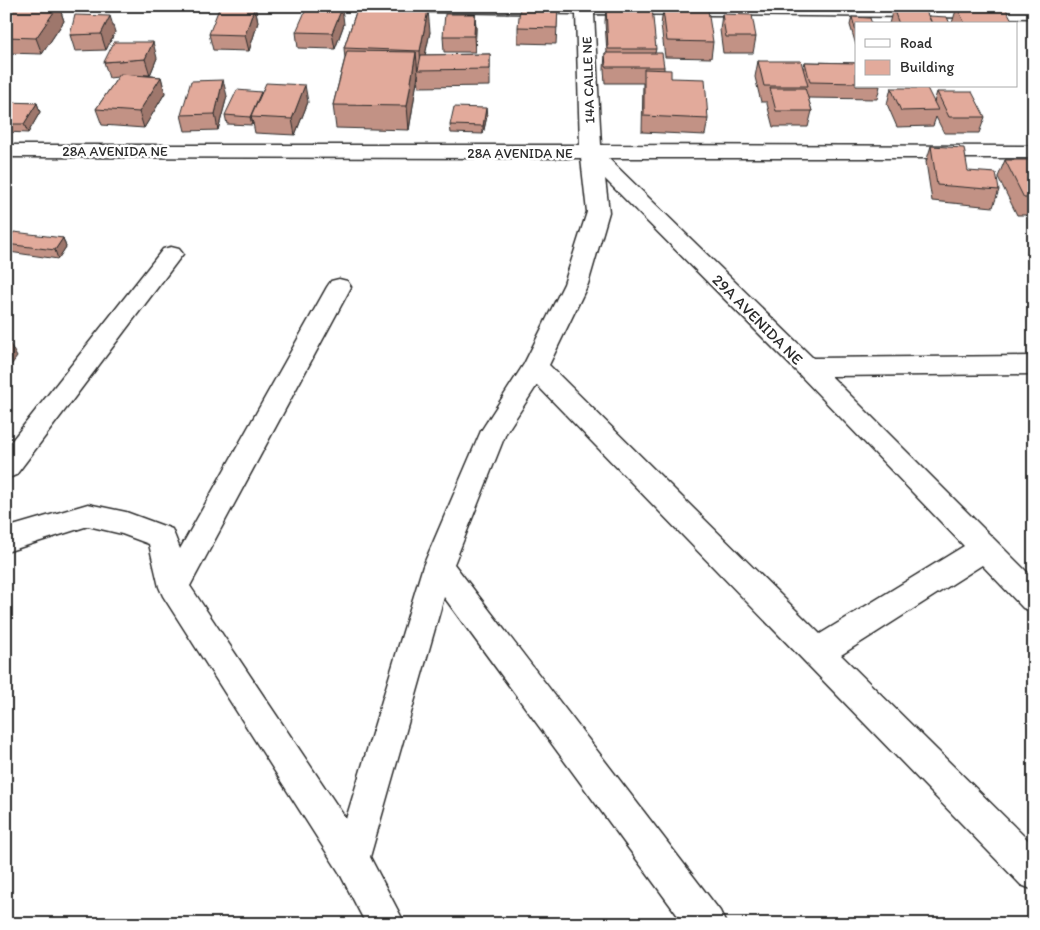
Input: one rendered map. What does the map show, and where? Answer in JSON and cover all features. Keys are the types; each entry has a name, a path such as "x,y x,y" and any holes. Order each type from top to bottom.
{"street":[{"path":"363,6 1034,13"},
{"name":"14A CALLE NE","path":"352,859 438,566 494,431 536,367 576,284 598,212 591,153 585,8"},
{"name":"28A AVENIDA NE","path":"6,151 1034,152"},
{"name":"29A AVENIDA NE","path":"591,153 807,367 1034,365"},
{"path":"6,468 171,254"},
{"path":"174,587 339,287"},
{"path":"536,367 1034,872"},
{"path":"807,367 1034,599"},
{"path":"6,540 88,515 126,522 162,537 174,587 352,859 386,924"},
{"path":"817,653 984,548"},
{"path":"438,566 707,924"}],"building":[{"path":"14,6 58,6 36,38 6,37 6,17"},
{"path":"220,6 255,6 245,35 209,34"},
{"path":"358,6 409,6 409,9 428,10 420,51 344,48"},
{"path":"307,7 342,8 332,33 296,32"},
{"path":"520,7 558,7 557,28 518,27"},
{"path":"606,7 652,7 656,49 608,49"},
{"path":"957,7 1005,7 1013,22 964,22"},
{"path":"893,8 925,9 931,22 898,22"},
{"path":"663,10 708,10 713,42 667,41"},
{"path":"445,14 475,14 474,36 443,36"},
{"path":"722,14 752,15 756,37 726,37"},
{"path":"75,15 110,16 101,34 70,35"},
{"path":"929,16 947,17 949,22 931,22"},
{"path":"852,17 870,18 871,22 855,22 855,28"},
{"path":"114,42 153,42 145,59 104,62"},
{"path":"347,51 416,52 407,106 333,105"},
{"path":"605,53 662,53 664,67 606,67"},
{"path":"490,54 490,69 418,70 421,55"},
{"path":"758,61 801,61 808,86 764,86"},
{"path":"805,62 855,63 855,83 810,82"},
{"path":"644,69 671,70 671,78 705,79 708,119 644,116"},
{"path":"120,74 161,77 139,112 96,109"},
{"path":"223,80 215,114 181,115 191,81"},
{"path":"266,83 305,85 292,119 251,117"},
{"path":"770,88 805,88 812,111 776,111"},
{"path":"891,88 927,88 938,110 901,111"},
{"path":"237,90 261,92 250,117 225,115"},
{"path":"937,92 972,92 985,117 949,117"},
{"path":"7,102 37,103 24,124 6,124"},
{"path":"454,107 486,108 483,126 450,125"},
{"path":"931,146 964,148 968,171 996,173 999,190 937,185"},
{"path":"1005,160 1034,160 1034,198 1024,198"},
{"path":"14,232 63,238 55,250 6,244"}]}
